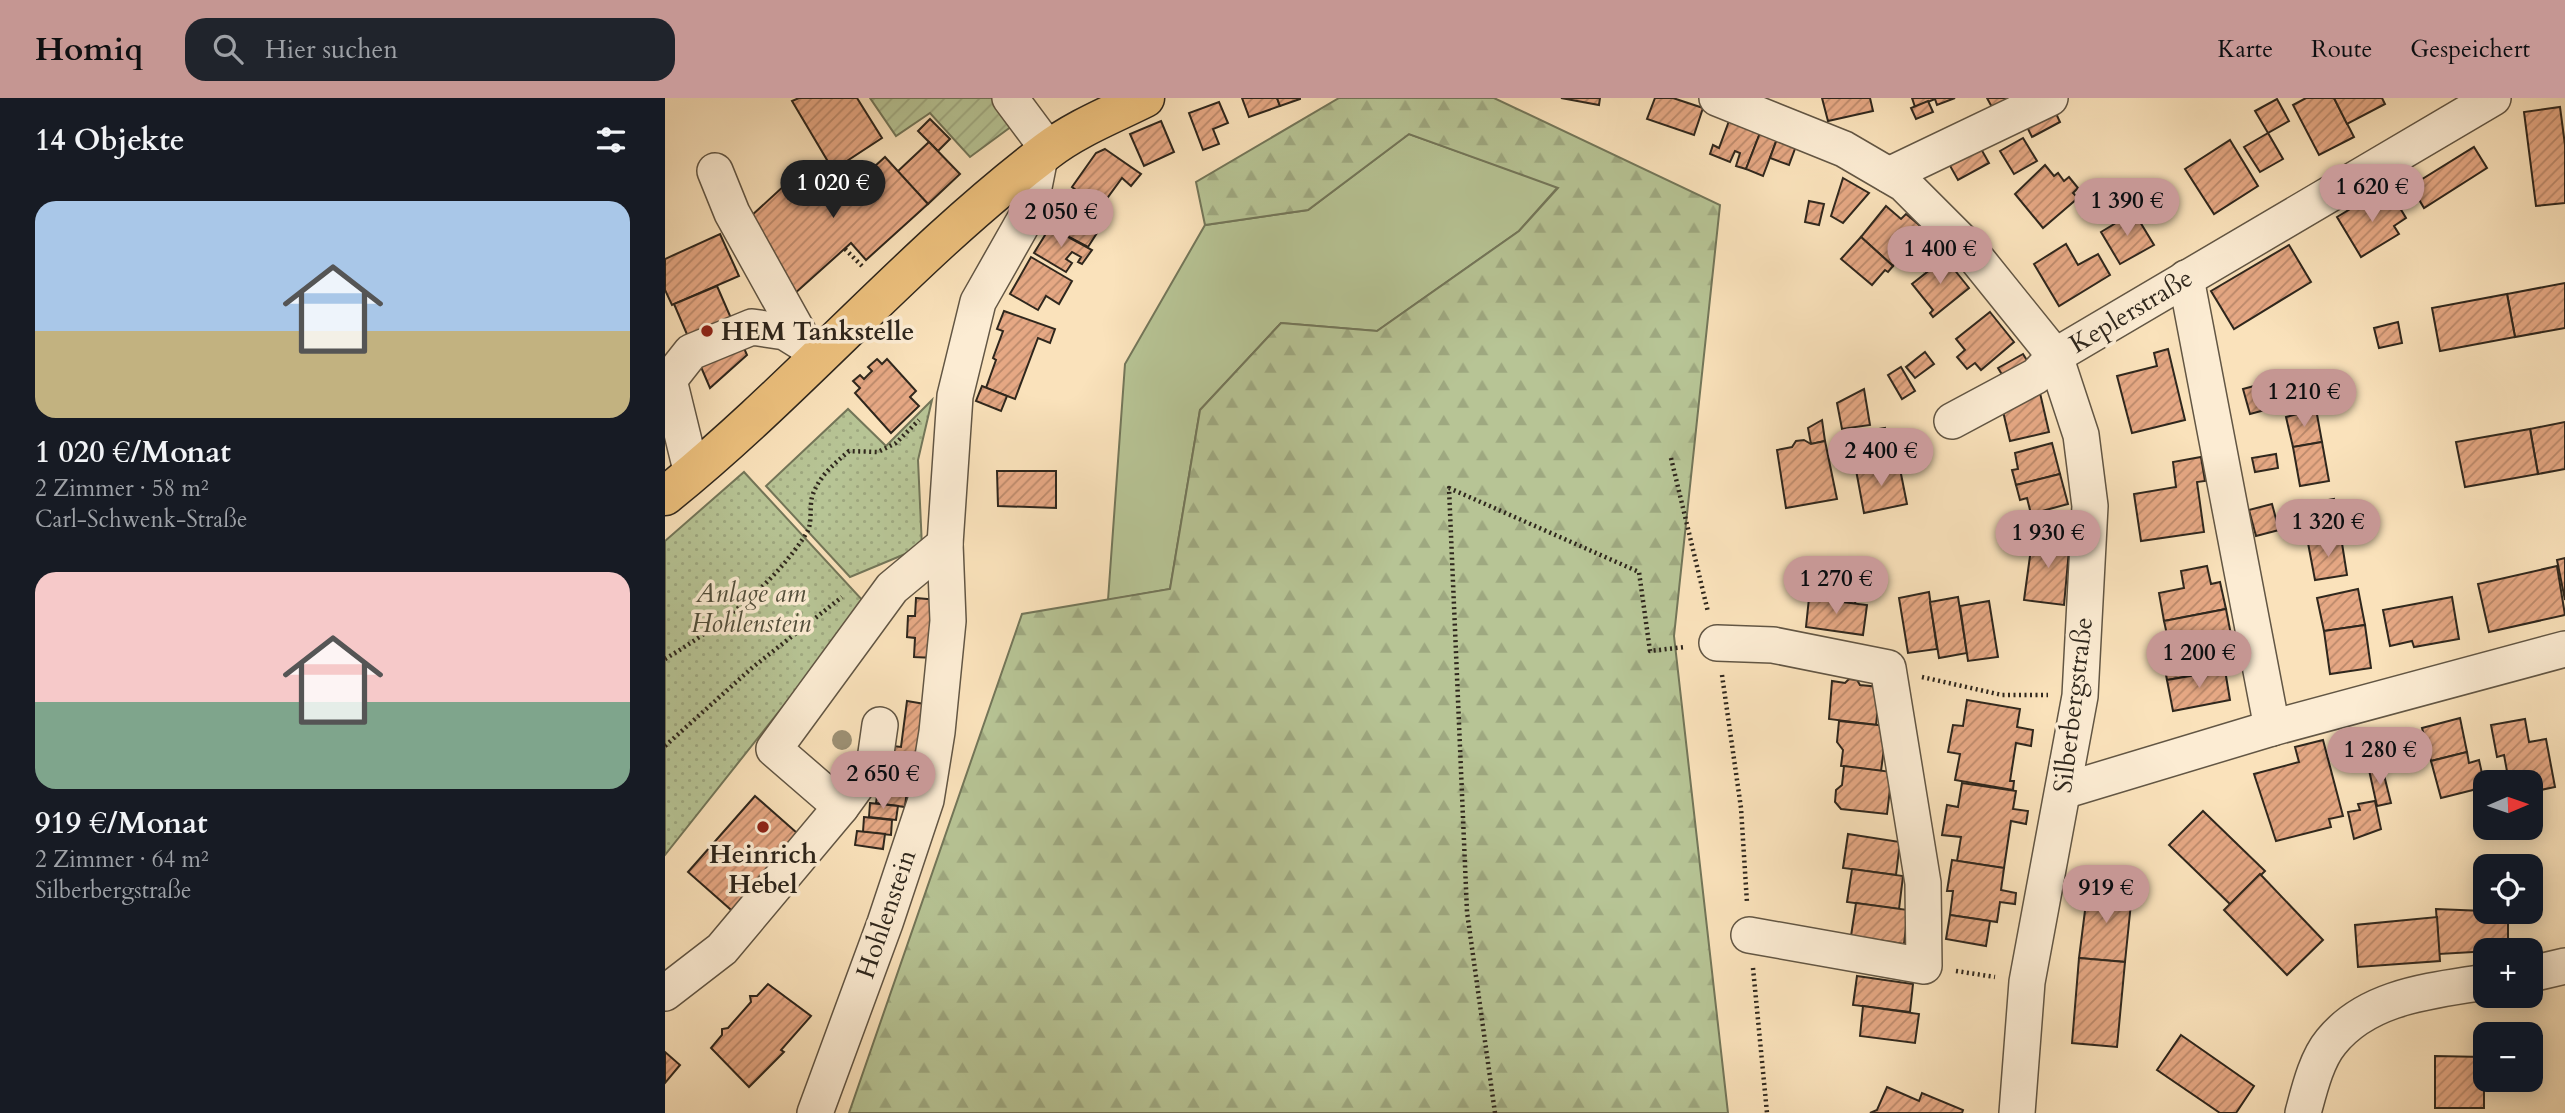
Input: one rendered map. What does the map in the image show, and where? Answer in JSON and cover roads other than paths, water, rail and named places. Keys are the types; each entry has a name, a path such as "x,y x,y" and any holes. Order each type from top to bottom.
{"main road":[{"path":"678,485 811,354 908,271 1041,166 1145,98"}],"street":[{"path":"1010,98 1041,166"},
{"name":"Silberbergstraße","path":"1717,98 1844,149 1904,184 1968,248 2055,356 2081,435 2090,506 2080,696 2027,982 2017,1113"},
{"path":"1889,175 2050,98"},
{"name":"Keplerstraße","path":"1952,421 2036,376 2055,356 2493,98"},
{"name":"Hohlenstein","path":"815,1113 885,923 926,800 937,732 948,621 945,544 955,396 978,302 1013,245 1029,212 1041,166"},
{"path":"715,171 732,213 811,354"},
{"path":"2186,278 2271,728"},
{"path":"678,485 669,380 691,352 752,327 785,332 811,354"},
{"path":"841,807 774,749 892,588 945,544"},
{"path":"1717,643 1773,645 1888,668 1923,883 1924,966 1749,935"},
{"path":"2063,791 2271,728 2565,649"},
{"path":"665,993 722,949 841,807 875,760 880,725"},
{"path":"2543,971 2565,966"},
{"path":"2303,1113 2309,1089 2330,1042 2366,1011 2411,994 2473,984"}],"place":[{"name":"HEM Tankstelle","path":"707,331"},
{"name":"Heinrich Hebel","path":"763,827"}],"park label":[{"name":"Anlage am Hohlenstein","path":"751,608"}]}
